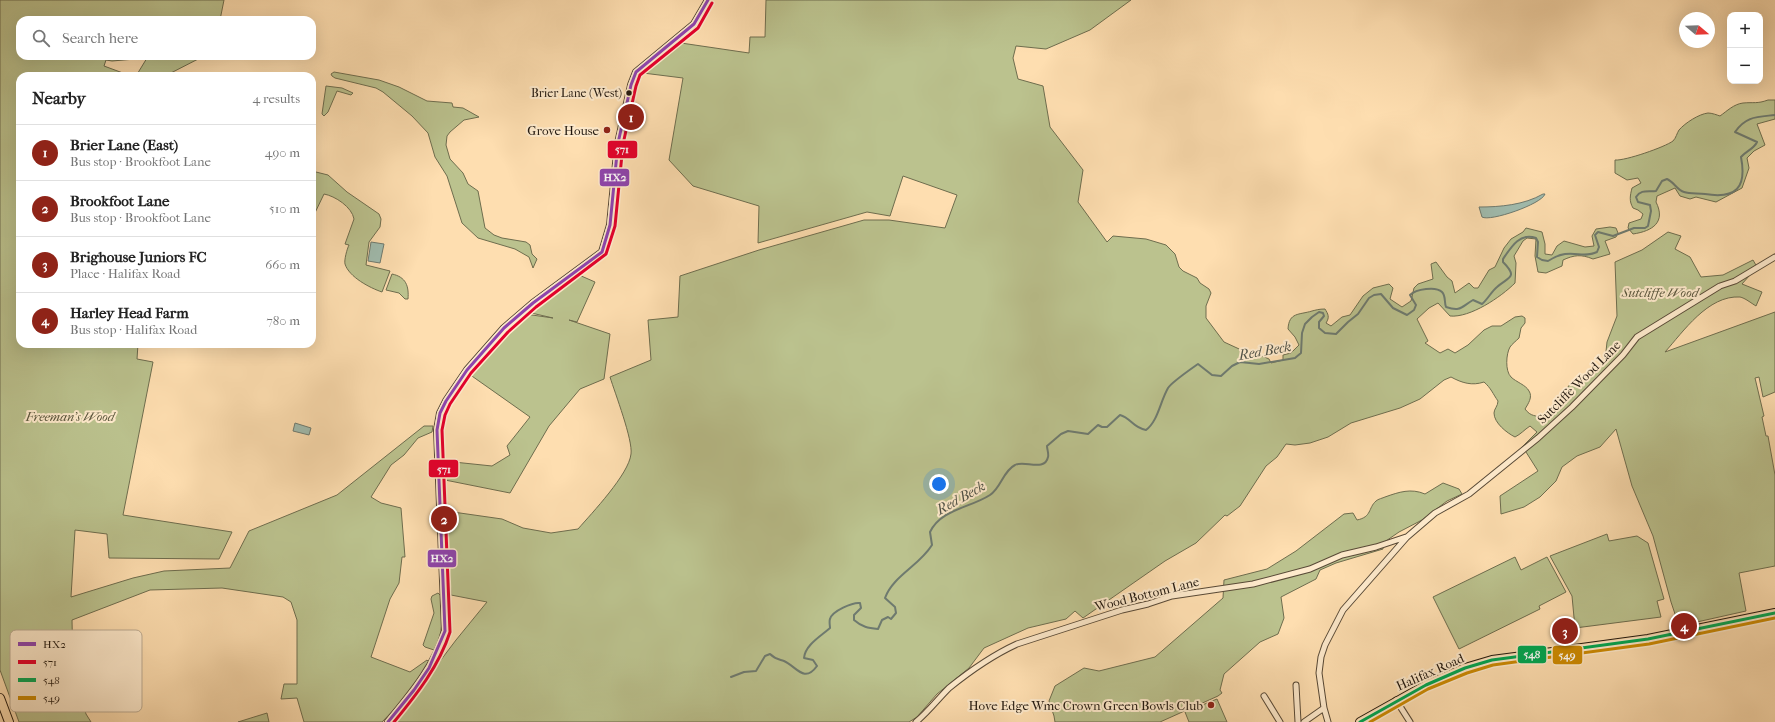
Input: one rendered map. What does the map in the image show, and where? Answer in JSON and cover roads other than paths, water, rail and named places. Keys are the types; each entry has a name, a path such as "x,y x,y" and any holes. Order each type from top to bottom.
{"main road":[{"name":"Halifax Road","path":"1360,722 1396,700 1426,685 1465,668 1492,660 1648,639 1775,613"},
{"path":"0,698 9,722"}],"street":[{"path":"388,722 416,688 440,648 445,631 437,430 440,413 446,401 467,370 504,328 533,303 602,252 610,225 618,143 631,85 636,72 694,24 708,0"},
{"name":"Sutcliffe Wood Lane","path":"1328,722 1324,708 1320,665 1323,650 1333,627 1343,610 1407,537 1435,512 1469,494 1538,438 1623,355 1638,337 1720,286 1735,281 1775,257"},
{"name":"Wood Bottom Lane","path":"916,722 926,714 949,689 981,664 1017,644 1093,618 1172,596 1253,584 1310,569 1342,555 1376,547 1407,537"},
{"path":"1296,685 1298,722"},
{"path":"1264,696 1280,722"},
{"path":"1396,700 1410,722"},
{"path":"1304,722 1324,708"}],"waterway":[{"name":"Red Beck","path":"731,677 744,672 756,671 765,656 770,654 775,658 788,663 800,672 808,674 817,666 813,660 804,658 807,649 830,628 830,620 835,613 853,604 860,603 861,608 854,615 854,620 865,627 878,629 882,620 888,617 891,619 896,613 895,607 885,598 889,590 894,583 920,559 932,545 930,532 935,524 941,518 990,495 994,492 1008,471 1015,465 1043,464 1048,457 1047,446 1061,434 1068,431 1088,434 1098,425 1107,427 1120,415 1124,416 1138,427 1146,430 1153,422 1165,393 1170,385 1198,364 1212,375 1221,376 1232,366 1240,362 1259,364 1295,358 1301,353 1302,333 1305,324 1312,317 1319,312 1323,313 1324,316 1319,322 1319,328 1325,333 1336,334 1358,314 1369,298 1374,295 1381,294 1393,308 1407,315 1414,310 1416,305 1410,295 1417,291 1426,289 1435,289 1442,292 1446,307 1458,309 1473,300 1482,304 1495,289 1510,277 1510,271 1503,262 1503,259 1516,242 1525,237 1536,238 1538,242 1537,257 1548,261 1563,254 1586,255 1597,252 1599,247 1595,235 1598,232 1613,236 1634,228 1645,228 1648,226 1651,211 1650,205 1638,202 1636,197 1638,194 1645,191 1656,191 1662,181 1667,179 1679,190 1686,193 1716,195 1732,193 1737,189 1742,177 1741,157 1757,142 1735,132 1743,123 1752,118 1775,115"}],"place":[{"name":"Brier Lane (West)","path":"629,93"},
{"name":"Brier Lane (East)","path":"631,117"},
{"name":"Grove House","path":"607,130"},
{"name":"Brookfoot Lane","path":"444,519"},
{"name":"Harley Head Farm","path":"1684,626"},
{"name":"Brighouse Juniors FC","path":"1565,631"},
{"name":"Hove Edge Wmc Crown Green Bowls Club","path":"1211,705"}],"park label":[{"name":"Sutcliffe Wood","path":"1660,292"},
{"name":"Freeman's Wood","path":"70,416"}]}
